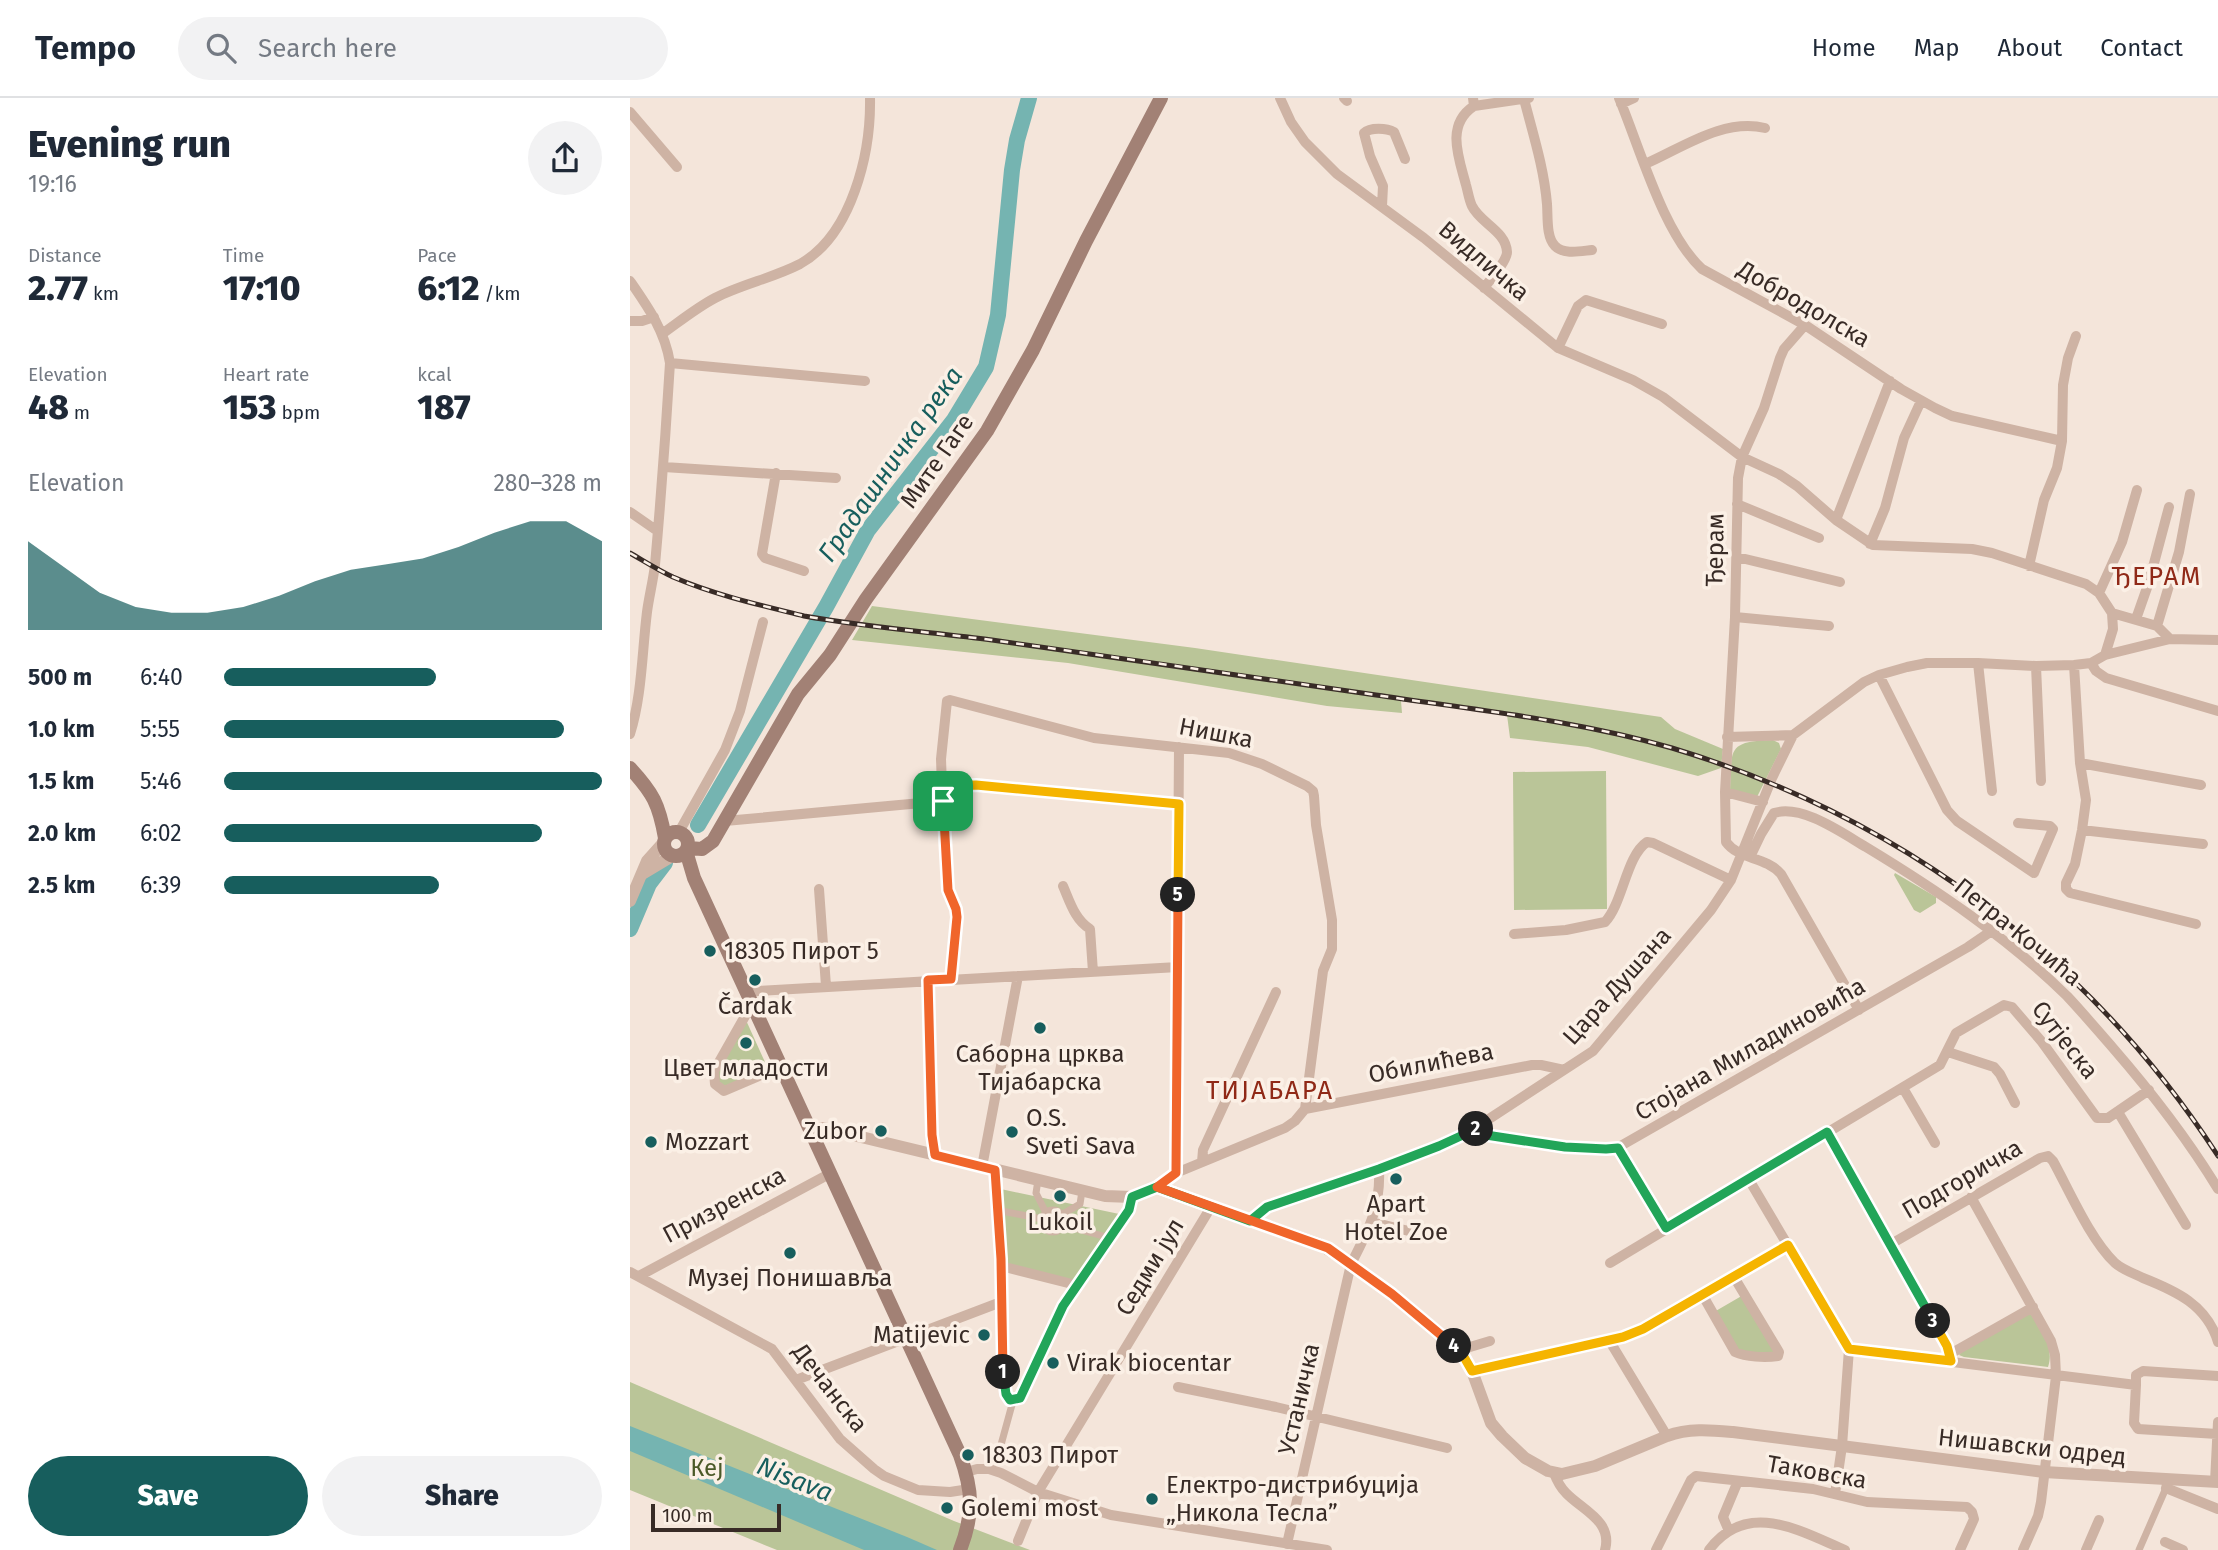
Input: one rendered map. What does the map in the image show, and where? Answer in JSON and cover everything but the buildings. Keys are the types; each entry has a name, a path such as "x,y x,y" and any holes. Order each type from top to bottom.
{"main road":[{"name":"Мите Гаге","path":"722,826 798,694 830,655 866,599 970,457 998,413 1033,350 1086,240 1161,98"},
{"path":"630,768 650,790 658,806 667,815 967,1472 972,1503 963,1544"},
{"path":"679,844 701,839 722,826"},
{"path":"679,844 687,871 692,871"}],"street":[{"path":"662,334 716,298 801,263 819,249 836,229 848,208 865,156 870,98"},
{"name":"Видличка","path":"1280,98 1290,122 1317,155 1353,187 1424,237 1558,348 1633,380 1663,397 1742,457 1785,478 1870,544"},
{"path":"1484,288 1507,256 1507,249 1500,236 1471,205 1458,157 1458,125 1474,102 1526,98 1539,156 1552,242 1561,250 1592,250"},
{"path":"1620,101 1634,98"},
{"name":"Добродолска","path":"1620,101 1677,237 1691,259 1707,272 1805,325 1921,401 1952,416 2062,442"},
{"path":"630,112 677,167"},
{"path":"1645,164 1715,132 1748,125 1765,128"},
{"path":"1382,206 1383,186 1370,156 1365,131 1394,132 1405,159"},
{"path":"630,281 654,317 668,349 670,363 664,467 654,567 636,708 630,734"},
{"path":"1558,348 1578,306 1586,300 1662,324"},
{"path":"630,321 654,317"},
{"name":"Ђерам","path":"1725,792 1735,617 1738,478 1742,457 1764,408 1780,358 1784,349 1805,325"},
{"path":"2029,566 2040,513 2057,468 2062,442 2063,385 2076,336"},
{"path":"670,363 865,381"},
{"path":"1836,520 1890,381"},
{"path":"1921,401 1904,438 1885,508 1870,544 1898,548 1972,549 2086,584 2099,593 2112,612 2113,629 2105,655"},
{"path":"664,467 836,478"},
{"path":"776,473 762,554 765,558 804,571"},
{"path":"2099,593 2122,542 2137,490"},
{"path":"2157,626 2179,552 2190,494"},
{"path":"1737,504 1819,538"},
{"path":"2136,619 2169,507"},
{"path":"630,512 656,530"},
{"path":"1737,557 1840,582"},
{"path":"2112,612 2157,626 2170,639"},
{"path":"1735,617 1829,626"},
{"path":"630,901 651,854 679,844 725,750 740,711 763,622"},
{"path":"1746,856 1763,802 1793,735 1844,695 1879,675 1927,663 2074,665 2091,663 2105,655 2170,639 2218,638"},
{"path":"1978,663 1993,790"},
{"path":"2091,663 2096,671 2106,678 2218,711"},
{"path":"2074,665 2080,763 2086,800 2075,864 2066,884 2067,891 2196,924"},
{"path":"2036,666 2041,781"},
{"path":"1879,675 1947,810 1957,821 2034,873 2053,829 2050,826 2018,822"},
{"name":"Нишка","path":"942,786 945,705 950,700 1094,738 1229,753 1251,759 1291,777 1313,791 1332,920 1332,949 1323,971 1305,1108"},
{"path":"1727,737 1793,735"},
{"path":"1176,1173 1179,747"},
{"path":"2080,763 2201,785"},
{"path":"951,979 957,917 948,890 942,786 976,785 1179,804"},
{"path":"1763,802 1725,792 1726,842 1730,848 1768,863 1781,874 1859,1010"},
{"path":"722,826 943,801"},
{"name":"Петра Кочића","path":"1746,856 1774,813 1792,810 1836,829 1961,909 2067,996 2149,1090 2194,1149 2218,1189"},
{"path":"2082,830 2203,844"},
{"path":"1514,934 1566,930 1605,922 1614,909 1639,850 1647,842 1731,880"},
{"name":"Цара Душана","path":"1250,1221 1267,1207 1379,1169 1478,1128 1594,1051 1711,910 1746,856"},
{"path":"1063,886 1082,924 1090,929 1093,972"},
{"path":"820,889 826,986"},
{"name":"Стојана Миладиновића","path":"1478,1128 1486,1135 1535,1143 1618,1148 1990,932"},
{"path":"782,1066 724,1091 716,1083 715,1071 750,998 757,991 1178,967"},
{"path":"1013,1401 1008,1398 1004,1387 1001,1266 997,1210 989,1169 1018,976"},
{"path":"928,980 932,1135 935,1155"},
{"path":"1202,1162 1203,1150 1276,992"},
{"name":"Сутјеска","path":"1610,1263 1940,1065 1956,1033 2004,1005 2009,1005 2042,1042 2077,1087 2095,1116 2103,1119 2118,1112"},
{"path":"1948,1052 1994,1067 2015,1103"},
{"name":"Обилићева","path":"1157,1187 1176,1173 1284,1128 1295,1121 1305,1108 1532,1065 1564,1070"},
{"path":"1903,1088 1935,1143"},
{"path":"2149,1090 2118,1112 2186,1225"},
{"path":"811,1129 824,1128 1105,1196 1132,1197 1157,1187 1319,1244 1352,1264 1392,1294 1460,1350 1472,1371 1491,1423 1525,1458 1554,1473 1565,1492 1595,1516 1607,1539 1605,1548"},
{"path":"1827,1132 1891,1244 1950,1358"},
{"path":"1618,1148 1666,1228"},
{"name":"Подгоричка","path":"1891,1244 2039,1158 2048,1156 2104,1251 2122,1269 2168,1288 2191,1301 2204,1315 2218,1342"},
{"name":"Устаничка","path":"1287,1544 1352,1264 1377,1206 1379,1169"},
{"name":"Призренска","path":"634,1274 831,1173"},
{"path":"1748,1178 1849,1349 1842,1446 1835,1494"},
{"path":"1038,1180 1036,1193 1044,1216 1044,1228 1051,1232 1058,1231 1063,1225"},
{"path":"1061,1215 1080,1204 1082,1191"},
{"path":"1013,1401 1020,1398 1063,1306 1129,1210 1132,1197"},
{"path":"1971,1197 2051,1340 2055,1355 2056,1376 2038,1516 2023,1550"},
{"name":"Седми јул","path":"1018,1541 1038,1492 1211,1207"},
{"path":"997,1210 1044,1216 1056,1211 1061,1215 1063,1225"},
{"path":"1372,1222 1421,1234"},
{"path":"1063,1225 1110,1238"},
{"path":"1472,1371 1609,1340 1643,1329 1788,1245"},
{"path":"1001,1266 1076,1285"},
{"name":"Дечанска","path":"634,1274 772,1349 840,1439 884,1476 918,1490 963,1490"},
{"path":"1702,1294 1735,1352 1778,1356 1779,1352 1734,1277"},
{"path":"796,1380 1002,1302"},
{"path":"1950,1358 2033,1307"},
{"path":"1609,1340 1667,1436"},
{"path":"1460,1350 1490,1341"},
{"path":"1849,1349 1950,1358 2056,1376 2136,1385"},
{"path":"2217,1434 2138,1429 2134,1423 2136,1375 2141,1371 2218,1376"},
{"path":"1178,1387 1317,1416 1447,1448"},
{"path":"996,1463 1013,1401"},
{"path":"2217,1482 2218,1422"},
{"name":"Нишавски одред","path":"1554,1473 1571,1473 1595,1466 1667,1436 1691,1430 1714,1430 2044,1472 2167,1484 2217,1482"},
{"path":"967,1472 989,1469 1038,1492 1111,1515 1327,1550"},
{"name":"Таковска","path":"1656,1550 1691,1480 1696,1476 1703,1476 1772,1483 1875,1503 1967,1507 1974,1519 1960,1550"},
{"path":"1729,1531 1723,1517 1738,1481"},
{"path":"2139,1550 2167,1484 2218,1509"},
{"path":"2086,1550 2099,1520"},
{"path":"1709,1550 1729,1531 1746,1524 1772,1522 1845,1550"},
{"path":"2165,1542 2183,1550"}],"green space":[{"path":"872,606 1195,648 1661,717 1675,729 1723,749 1721,768 1698,776 1588,747 1510,738 1507,715 1401,701 1402,713 1327,706 1068,663 852,640"},
{"path":"1773,740 1779,743 1781,749 1757,797 1730,791 1732,757 1735,750 1747,743"},
{"path":"1606,771 1607,909 1514,910 1513,772"},
{"path":"1895,873 1936,897 1936,903 1920,913 1914,910"},
{"path":"745,1018 769,1071 724,1090 715,1077"},
{"path":"996,1188 1124,1215 1076,1283 999,1262"},
{"path":"1745,1294 1781,1359 1738,1352 1714,1312"},
{"path":"2029,1311 2048,1345 2048,1367 1959,1355 1962,1351"},
{"name":"Кеј","path":"630,1382 954,1521 1030,1550 777,1550 630,1490"}],"water":[{"path":"630,1426 937,1550 864,1550 630,1451"}],"waterway":[{"name":"Градашничка река","path":"698,825 868,530 954,420 986,367 998,315 1012,170 1029,98"},
{"name":"Градашничка река","path":"630,929 649,884 665,863"}],"railway":[{"path":"630,553 667,574 705,589 804,616 992,640 1562,723 1672,748 1755,777 1835,812 1910,855 1981,903 2048,957 2110,1018 2167,1084 2218,1156"}],"place":[{"name":"18305 Пирот 5","path":"710,951"},
{"name":"Čardak","path":"755,980"},
{"name":"Саборна црква Тијабарска","path":"1040,1028"},
{"name":"Цвет младости","path":"746,1043"},
{"name":"Zubor","path":"881,1131"},
{"name":"O.S. Sveti Sava","path":"1012,1132"},
{"name":"Mozzart","path":"651,1142"},
{"name":"Apart Hotel Zoe","path":"1396,1179"},
{"name":"Lukoil","path":"1060,1196"},
{"name":"Музеј Понишавља","path":"790,1253"},
{"name":"Matijevic","path":"984,1335"},
{"name":"Virak biocentar","path":"1053,1363"},
{"name":"18303 Пирот","path":"968,1455"},
{"name":"Електро-дистрибуција „Никола Тесла”","path":"1152,1499"},
{"name":"Golemi most","path":"947,1508"}],"district":[{"name":"ЂЕРАМ","path":"2157,576"},
{"name":"ТИЈАБАРА","path":"1270,1090"}],"route":[{"path":"943,801 942,786 976,785 1179,804 1176,1173 1157,1187 1250,1221 1328,1248 1392,1294 1460,1350 1472,1371 1623,1337 1643,1329 1788,1245 1849,1349 1951,1361 1939,1332 1827,1132 1666,1228 1618,1148 1565,1147 1535,1143 1486,1135 1478,1128 1379,1169 1267,1207 1250,1221 1218,1209 1157,1187 1132,1197 1129,1210 1063,1306 1020,1398 1010,1400 1004,1387 1003,1373 1001,1259 995,1170 935,1155 932,1135 928,980 951,979 957,917 948,890 943,801"}],"water label":[{"name":"Nisava","path":"795,1479"}]}
